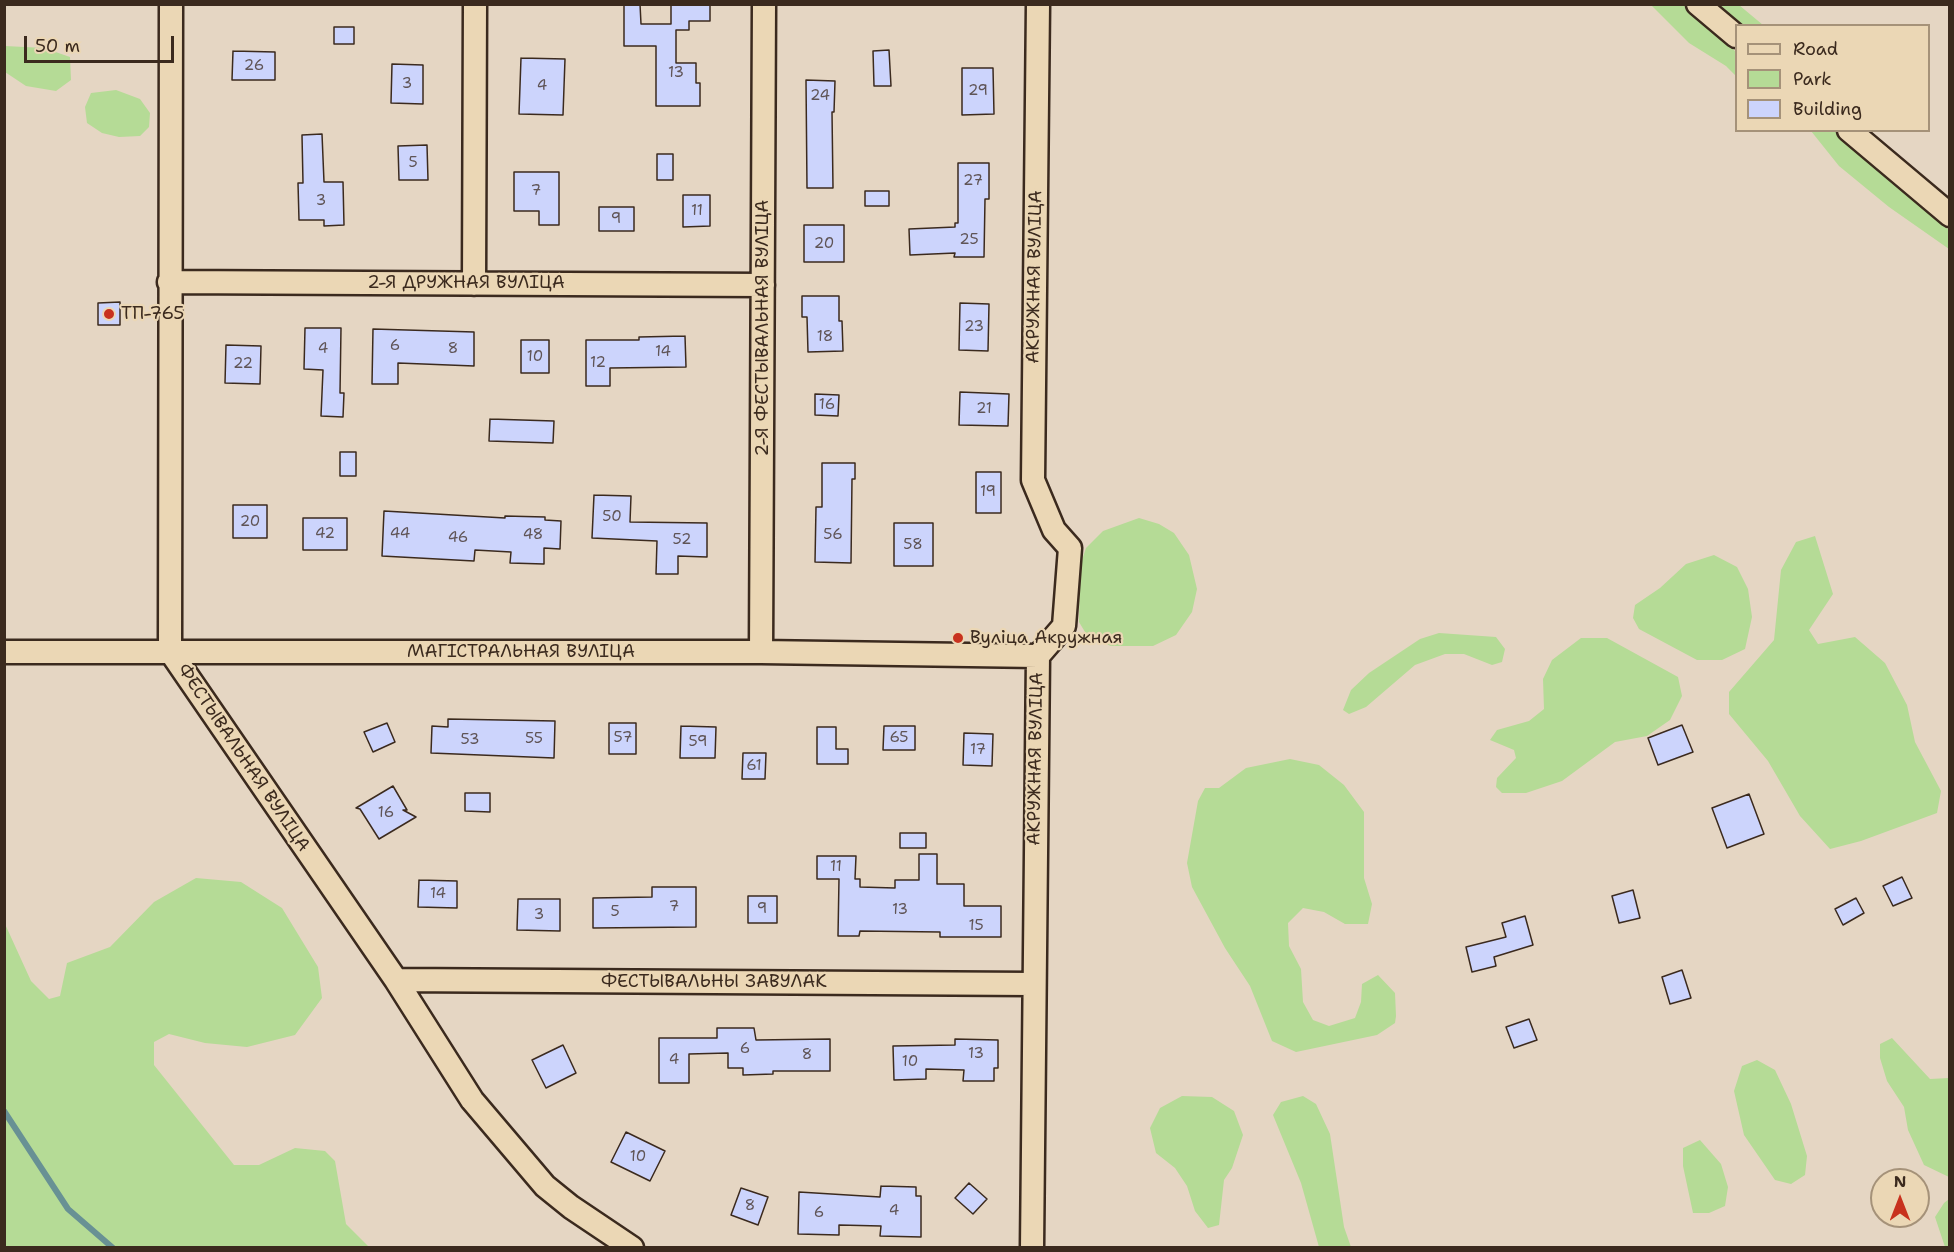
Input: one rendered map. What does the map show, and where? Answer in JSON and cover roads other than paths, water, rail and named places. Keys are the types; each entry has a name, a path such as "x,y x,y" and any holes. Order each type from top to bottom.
{"street":[{"name":"ФЕСТЫВАЛЬНАЯ ВУЛІЦА","path":"171,4 170,651 396,980 472,1100 545,1186 571,1207 632,1248"},
{"path":"474,284 475,4"},
{"name":"2-Я ФЕСТЫВАЛЬНАЯ ВУЛІЦА","path":"761,652 764,4"},
{"name":"АКРУЖНАЯ ВУЛІЦА","path":"1032,1248 1032,984 1038,656 1064,626 1070,548 1054,530 1033,480 1038,4"},
{"path":"1698,4 1735,34"},
{"path":"1851,132 1950,214"},
{"name":"2-Я ДРУЖНАЯ ВУЛІЦА","path":"169,282 763,285"},
{"name":"МАГІСТРАЛЬНАЯ ВУЛІЦА","path":"4,652 761,652 1038,656"},
{"name":"ФЕСТЫВАЛЬНЫ ЗАВУЛАК","path":"396,980 1032,984"}],"waterway":[{"path":"4,1111 68,1209 113,1248"}],"place":[{"name":"ТП-765","path":"109,314"},
{"name":"Вуліца Акружная","path":"958,638"}]}
